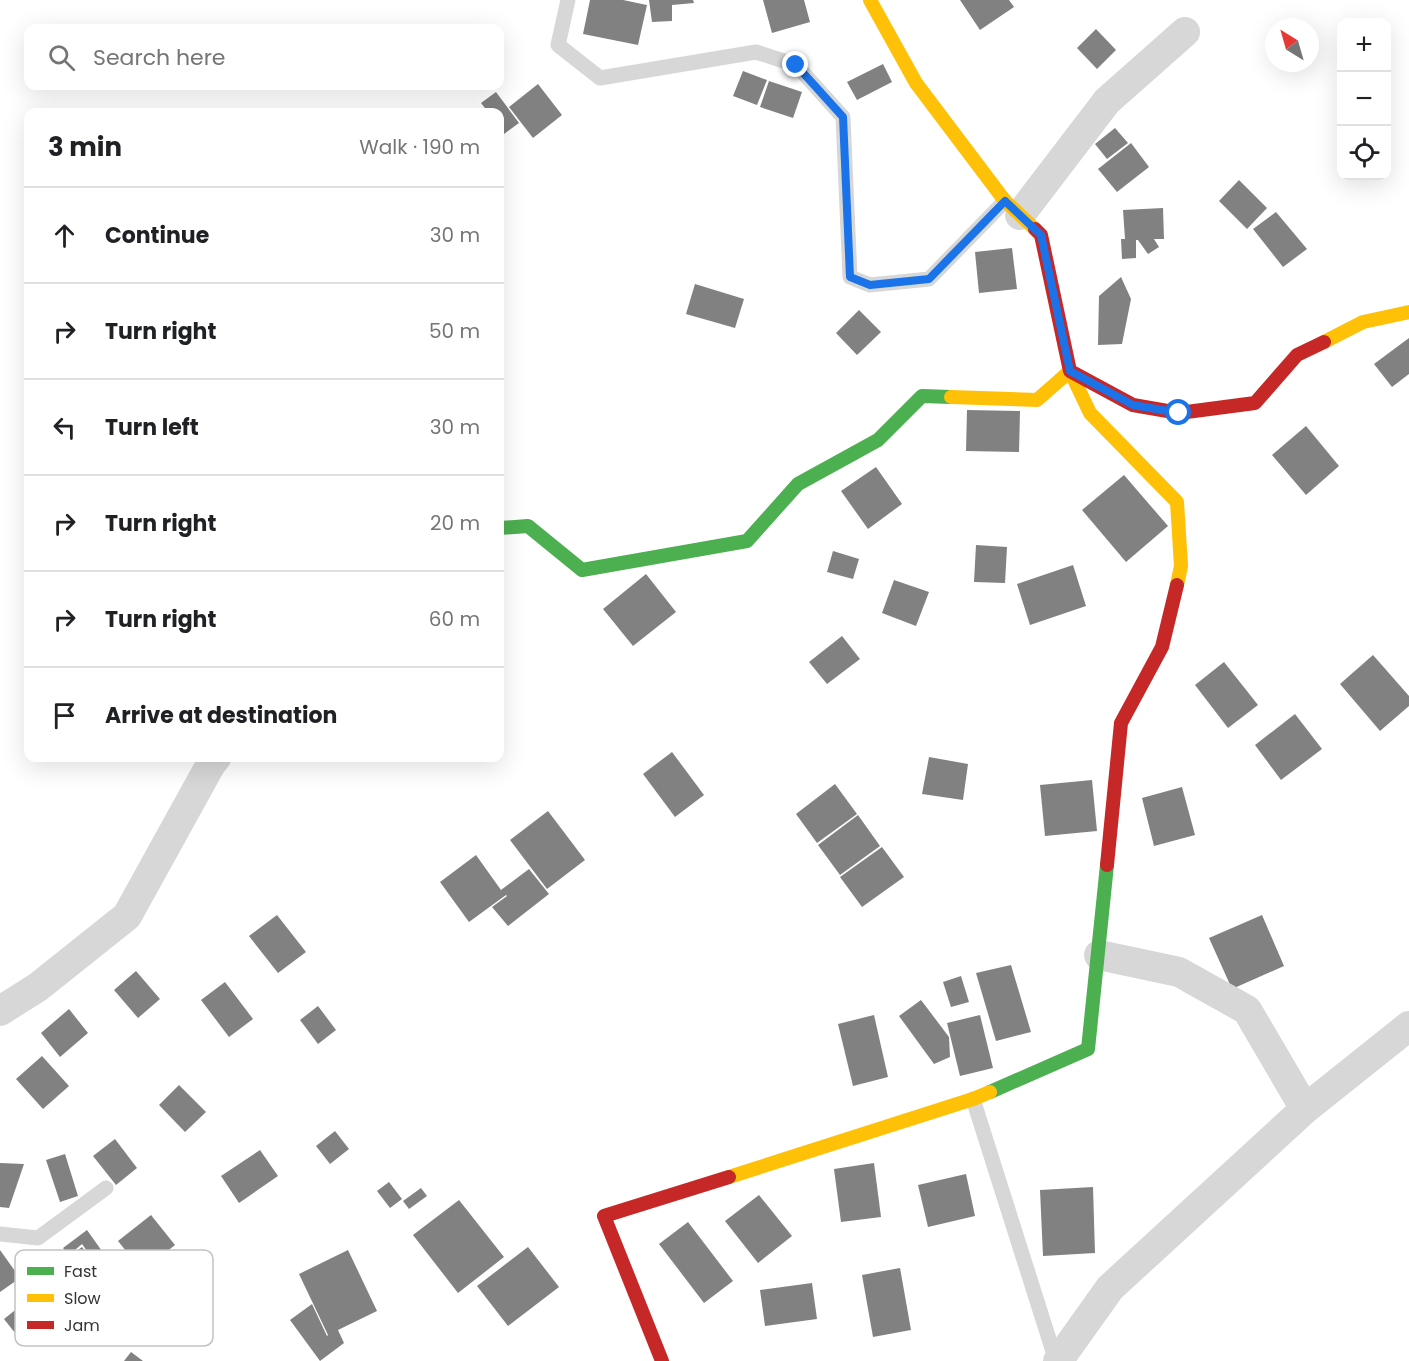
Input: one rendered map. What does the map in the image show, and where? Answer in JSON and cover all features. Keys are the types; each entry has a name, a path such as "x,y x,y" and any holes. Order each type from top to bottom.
{"street":[{"path":"662,1361 604,1216 973,1099 1088,1049 1121,723 1161,647 1181,566 1177,502 1090,413 1070,371 1041,235 1012,208 916,83 870,0"},
{"path":"1012,208 1107,101 1185,32"},
{"path":"1070,371 1133,405 1179,413 1255,403 1297,355 1363,322 1409,312"},
{"path":"504,528 528,526 582,570 747,541 798,484 878,440 922,396 1036,400 1070,371"},
{"path":"0,1011 38,987 126,916 212,762"},
{"path":"1099,955 1179,972 1247,1010 1305,1109"},
{"path":"1057,1361 1110,1288 1305,1109 1409,1026"}],"lane":[{"path":"568,0 558,45 600,78 756,52 796,65 843,117 850,277 870,285 929,279 1012,208"},
{"path":"973,1099 1057,1361"},
{"path":"0,1234 38,1238 106,1188"}],"building":[{"path":"590,0 623,0 647,5 638,45 583,34"},
{"path":"649,0 693,0 694,3 672,5 672,21 652,22"},
{"path":"763,0 804,0 810,22 772,33"},
{"path":"960,0 1009,0 1014,7 980,30"},
{"path":"1096,29 1116,50 1097,69 1077,48"},
{"path":"883,64 892,82 857,100 847,82"},
{"path":"743,71 767,80 757,105 733,96"},
{"path":"769,81 802,92 793,118 760,107"},
{"path":"538,84 562,115 533,138 509,107"},
{"path":"496,92 519,123 504,134 504,108 485,108 481,103"},
{"path":"1115,128 1128,143 1107,159 1095,144"},
{"path":"1131,143 1149,167 1117,192 1098,169"},
{"path":"1239,180 1267,208 1247,229 1219,201"},
{"path":"1163,208 1164,239 1154,239 1159,247 1148,254 1136,240 1136,258 1122,259 1121,239 1125,239 1123,210"},
{"path":"1276,212 1307,249 1283,267 1253,229"},
{"path":"1012,248 1017,289 979,293 975,252"},
{"path":"1121,277 1131,299 1122,344 1098,345 1099,296"},
{"path":"695,284 744,299 735,328 686,314"},
{"path":"859,310 881,332 857,355 836,333"},
{"path":"1409,338 1409,374 1392,387 1374,364"},
{"path":"967,410 1020,411 1019,452 966,451"},
{"path":"1306,426 1339,466 1306,495 1272,455"},
{"path":"876,467 902,504 868,529 841,491"},
{"path":"1124,475 1168,526 1126,562 1082,510"},
{"path":"976,545 1007,547 1005,583 974,582"},
{"path":"833,551 859,559 853,579 827,572"},
{"path":"1073,565 1086,606 1030,625 1017,584"},
{"path":"646,574 676,612 633,646 603,609"},
{"path":"894,580 929,592 916,626 882,613"},
{"path":"842,636 860,659 827,684 809,662"},
{"path":"1373,655 1409,696 1409,706 1380,731 1340,684"},
{"path":"1224,662 1258,705 1228,728 1195,685"},
{"path":"1295,714 1322,749 1281,780 1255,745"},
{"path":"672,752 704,795 675,817 643,774"},
{"path":"929,757 968,764 963,800 922,794"},
{"path":"1092,780 1097,831 1045,836 1040,785"},
{"path":"835,784 857,814 817,843 796,814"},
{"path":"1182,787 1195,835 1154,846 1142,798"},
{"path":"548,811 585,860 547,889 510,840"},
{"path":"858,815 880,846 840,875 818,845"},
{"path":"882,847 904,877 862,907 840,877"},
{"path":"476,855 501,890 529,869 549,894 508,926 492,907 506,895 469,922 440,882"},
{"path":"277,915 306,952 278,973 249,936"},
{"path":"1262,915 1284,966 1232,989 1209,938"},
{"path":"1011,965 1031,1032 996,1041 976,973"},
{"path":"136,971 160,999 138,1018 114,990"},
{"path":"961,976 969,1002 951,1007 943,982"},
{"path":"225,982 253,1019 229,1037 201,1000"},
{"path":"921,1000 949,1037 950,1057 934,1064 899,1016"},
{"path":"318,1006 336,1030 318,1044 300,1020"},
{"path":"69,1009 88,1033 60,1057 41,1033"},
{"path":"874,1015 888,1077 853,1086 838,1024"},
{"path":"980,1015 993,1068 960,1076 947,1023"},
{"path":"42,1056 69,1086 43,1109 16,1079"},
{"path":"179,1085 206,1112 185,1132 159,1105"},
{"path":"335,1131 349,1149 330,1164 316,1146"},
{"path":"115,1139 137,1168 116,1185 93,1156"},
{"path":"260,1150 278,1176 239,1203 221,1176"},
{"path":"65,1154 78,1196 60,1202 46,1160"},
{"path":"0,1163 24,1164 9,1208 0,1207"},
{"path":"874,1163 881,1217 841,1222 834,1169"},
{"path":"966,1174 975,1216 928,1227 918,1185"},
{"path":"389,1182 402,1199 390,1208 377,1191"},
{"path":"1093,1187 1095,1253 1043,1256 1040,1190"},
{"path":"421,1188 427,1196 409,1209 403,1201"},
{"path":"759,1195 792,1236 758,1263 725,1221"},
{"path":"459,1200 504,1257 458,1293 413,1235"},
{"path":"151,1215 175,1245 169,1250 125,1250 118,1241"},
{"path":"688,1222 733,1281 704,1303 659,1244"},
{"path":"87,1230 101,1250 86,1250 82,1244 75,1250 63,1248"},
{"path":"528,1247 559,1287 508,1326 477,1286"},
{"path":"0,1250 15,1271 15,1282 0,1292"},
{"path":"348,1250 377,1311 338,1330 344,1343 320,1361 290,1320 312,1304 328,1335 299,1274"},
{"path":"900,1268 911,1330 873,1337 862,1275"},
{"path":"812,1283 817,1319 765,1326 760,1290"},
{"path":"15,1310 15,1333 4,1319"},
{"path":"131,1352 143,1361 124,1361"}],"traffic: fast":[{"path":"504,528 528,526 582,570 747,541 798,484 878,440 922,396 951,397"},
{"path":"990,1092 1088,1049 1107,865"}],"traffic: slow":[{"path":"870,0 916,83 1005,201 1035,229"},
{"path":"1324,342 1363,322 1409,312"},
{"path":"951,397 1037,400 1070,371 1090,413 1177,502 1181,566 1177,585"},
{"path":"729,1177 990,1092"}],"traffic: jam":[{"path":"1035,229 1041,235 1070,371 1133,405 1179,413 1255,403 1297,355 1324,342"},
{"path":"1107,865 1121,723 1162,647 1177,585"},
{"path":"662,1361 604,1216 729,1177"}],"route":[{"path":"796,65 843,117 850,277 870,285 929,279 1005,201 1041,235 1070,371 1133,405 1179,413"}]}
